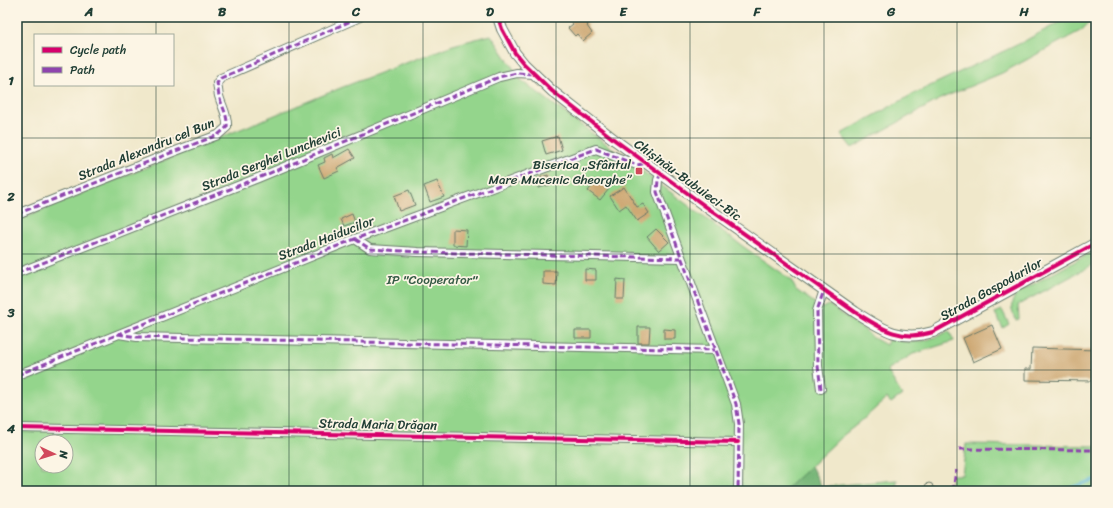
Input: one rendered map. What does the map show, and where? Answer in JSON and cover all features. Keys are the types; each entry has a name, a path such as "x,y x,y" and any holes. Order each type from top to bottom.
{"street":[{"name":"Strada Alexandru cel Bun","path":"17,214 218,135 227,127 228,120 226,111 219,96 217,83 221,78 360,17"},
{"name":"Chișinău-Bubuieci-Bîc","path":"498,17 509,42 524,64 573,108 646,163 855,312 880,328 892,333"},
{"name":"Strada Serghei Lunchevici","path":"17,273 258,178 499,77 516,73 534,74"},
{"name":"Strada Haiducilor","path":"17,375 355,239 596,148 637,165 646,163"},
{"path":"661,173 658,180 657,192 736,404 739,424 738,491"},
{"path":"355,239 370,249 412,252 681,258"},
{"name":"Strada Gospodarilor","path":"892,333 914,336 933,332 1096,243"},
{"path":"821,389 818,366 817,311 824,290"},
{"path":"118,334 137,337 715,350"},
{"name":"Strada Maria Drăgan","path":"17,428 738,442"}],"green space":[{"path":"1069,17 1094,17 1082,30 1002,73 942,98 852,148 841,134 913,94 1021,43"},
{"name":"IP \"Cooperator\"","path":"491,35 521,80 741,245 791,280 796,290 815,303 814,305 823,308 829,305 865,330 870,336 886,345 889,339 913,342 933,338 949,331 954,341 913,354 887,370 902,395 891,403 887,398 841,437 784,491 17,491 17,220 343,87 453,45"},
{"path":"1096,250 1096,263 1018,305 1019,319 1016,320 1012,304 1017,293"},
{"path":"1002,310 1009,324 1003,328 995,313"},
{"path":"966,444 1096,446 1096,491 950,491 952,475 962,475"},
{"path":"811,466 822,487 831,486 839,491 784,491"},
{"path":"897,480 896,491 839,491 831,486"}],"building":[{"path":"567,17 582,17 592,33 583,41 577,34 575,36 568,28 573,24"},
{"path":"558,136 562,150 546,155 542,141"},
{"path":"349,149 355,158 337,168 339,171 324,178 318,165 325,162 324,158 332,154 333,158"},
{"path":"548,175 550,185 538,188 536,179"},
{"path":"597,179 609,189 600,200 588,191"},
{"path":"437,181 444,197 430,202 424,186"},
{"path":"624,187 637,207 643,204 649,213 637,221 626,205 619,210 610,196"},
{"path":"409,190 415,205 399,211 394,196"},
{"path":"352,214 355,222 344,226 341,219"},
{"path":"453,229 467,230 466,246 453,245"},
{"path":"656,229 669,242 659,251 647,237"},
{"path":"585,269 596,270 596,280 585,280"},
{"path":"543,271 557,271 556,285 543,284"},
{"path":"617,279 625,280 624,299 616,299"},
{"path":"992,325 1002,349 973,362 963,338"},
{"path":"638,327 650,327 649,343 638,343"},
{"path":"664,329 675,330 675,339 664,339"},
{"path":"575,330 591,330 591,338 575,338"},
{"path":"1032,348 1096,350 1096,381 1025,380 1025,369 1031,369"},
{"path":"927,483 931,483 933,487 931,491 927,491 925,489 925,485"}],"waterway":[{"path":"1061,491 1096,479"}],"marked path":[{"path":"17,214 218,135 227,127 227,119 219,96 217,83 221,78 360,17"},
{"path":"17,273 258,178 499,77 517,73 534,74"},
{"path":"17,375 355,239 596,149 637,165 647,163"},
{"path":"661,173 658,180 657,192 736,404 739,424 738,491"},
{"path":"355,239 370,249 418,252 681,258"},
{"path":"821,389 818,366 817,311 824,290"},
{"path":"118,334 137,337 715,350"},
{"path":"959,449 1096,450"},
{"path":"953,491 956,470"}],"cycle path":[{"path":"498,17 502,29 515,53 524,64 552,91 616,141 705,206 855,312 874,324 892,332 901,335 921,335 933,332 1096,243"},
{"path":"17,428 738,442"}],"place":[{"name":"Biserica „Sfântul Mare Mucenic Gheorghe”","path":"639,171"}]}
